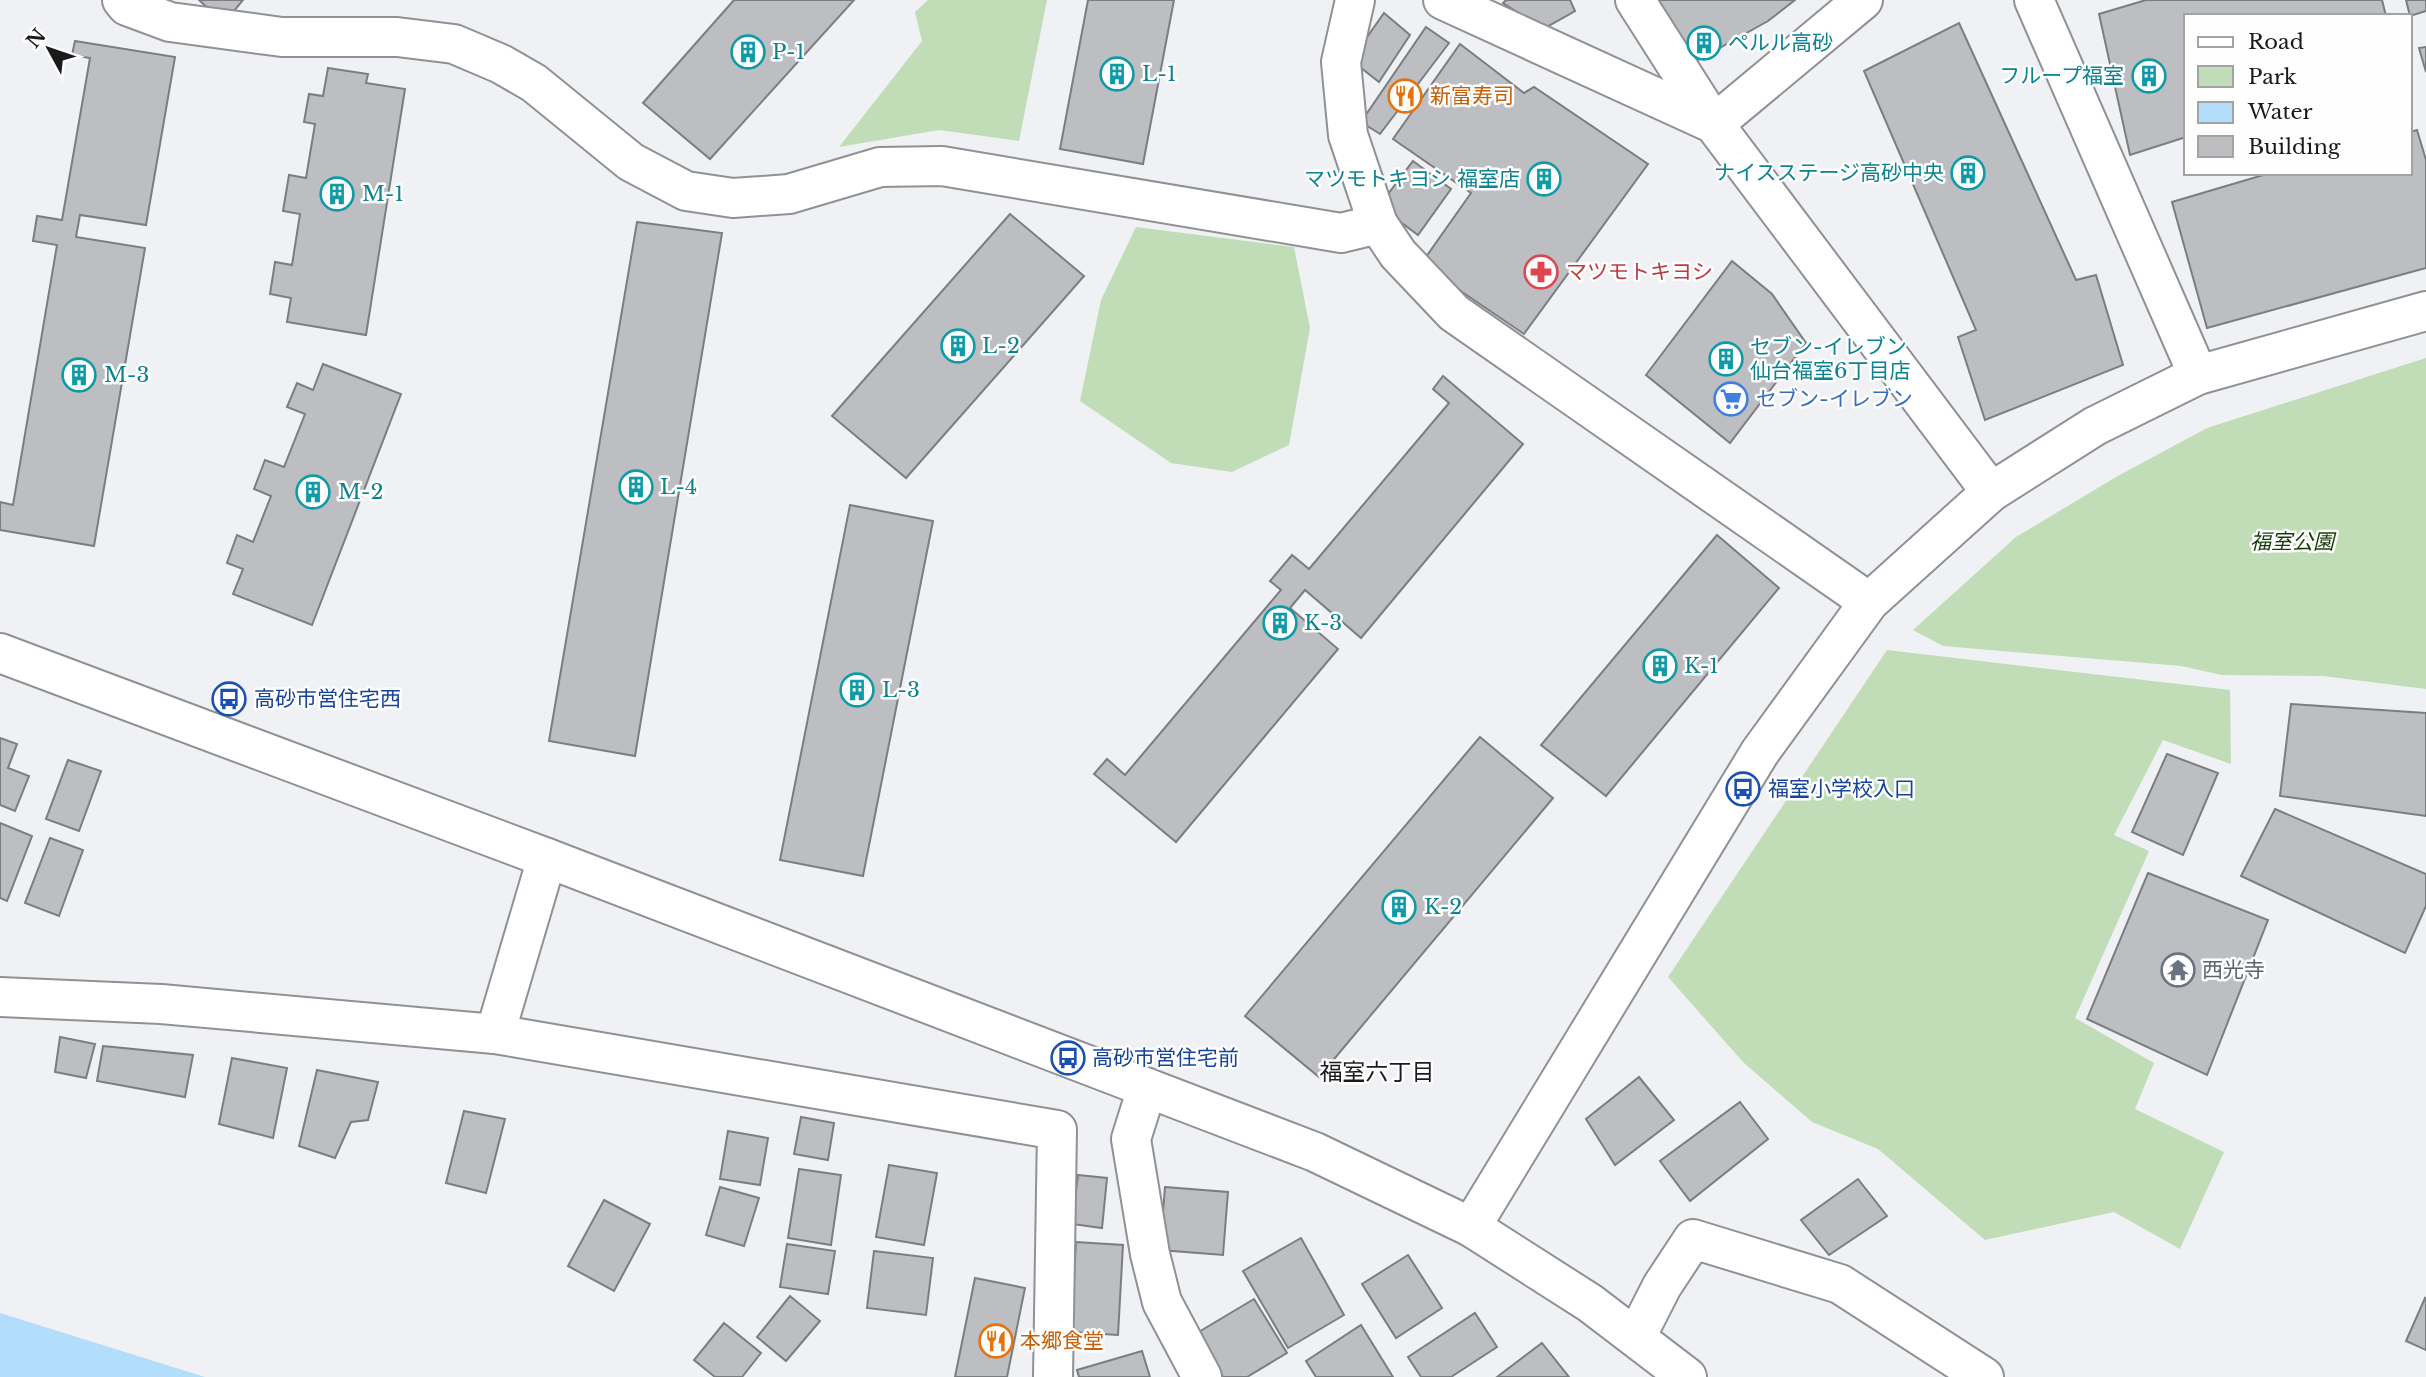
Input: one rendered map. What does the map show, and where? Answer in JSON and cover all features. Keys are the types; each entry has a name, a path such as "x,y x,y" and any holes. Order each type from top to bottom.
{"street":[{"path":"122,0 127,6 170,22 270,36 397,37 454,44 501,64 534,83 631,162 686,191 733,198 789,194 880,167 942,166 1341,233 1378,224"},
{"path":"1355,0 1340,62 1348,135 1378,224 1398,254 1454,313 1869,602"},
{"path":"1443,0 1714,124"},
{"path":"1634,0 1714,124 1992,492"},
{"path":"1714,124 1863,0"},
{"path":"2034,0 2197,375"},
{"path":"1471,1227 1760,752 1869,602 1992,492 2095,426 2197,375 2426,311"},
{"path":"0,653 547,858 1315,1152 1471,1227 1590,1303 1687,1377"},
{"path":"495,1034 547,858"},
{"path":"0,997 161,1004 495,1034 1057,1130 1053,1377"},
{"path":"1147,1088 1131,1139 1150,1254 1162,1301 1202,1377"},
{"path":"1636,1337 1662,1286 1693,1239 1840,1284 1984,1377"}],"green space":[{"path":"928,0 1047,0 1019,141 939,130 839,147 922,41 915,12"},
{"path":"1136,227 1294,247 1310,328 1289,445 1232,472 1171,463 1080,401 1101,300"},
{"name":"福室公園","path":"2426,358 2426,689 2323,676 2222,675 2181,666 1943,646 1913,630 2016,537 2116,477 2207,428"},
{"path":"1887,650 2230,690 2231,764 2163,740 2114,835 2149,851 2075,1018 2154,1063 2135,1109 2224,1152 2180,1249 2114,1212 1985,1240 1878,1149 1812,1122 1743,1062 1668,977"}],"water":[{"path":"0,1313 205,1377 0,1377"}],"building":[{"path":"199,0 243,0 224,23"},
{"name":"P-1","path":"734,0 854,0 710,159 643,103"},
{"name":"L-1","path":"1088,0 1174,0 1143,164 1060,149"},
{"path":"1506,0 1570,0 1575,11 1543,29 1503,3"},
{"name":"ペルル高砂","path":"1654,0 1795,0 1768,21 1691,64"},
{"name":"フループ福室","path":"2146,0 2382,0 2386,14 2184,14 2184,138 2130,155 2099,14"},
{"path":"2406,0 2426,0 2426,11 2410,14"},
{"path":"1384,13 1410,35 1379,82 1351,60"},
{"name":"ナイスステージ高砂中央","path":"1959,23 2076,280 2096,275 2123,365 1985,420 1958,337 1976,330 1864,71"},
{"path":"1426,27 1449,43 1380,134 1361,122"},
{"name":"M-3","path":"75,41 175,57 146,225 80,215 76,237 145,248 94,546 0,530 0,502 13,505 57,245 33,241 37,216 62,220 90,58 72,55"},
{"name":"マツモトキヨシ 福室店","path":"1460,44 1524,93 1534,87 1648,164 1524,334 1421,264 1471,193 1393,139"},
{"path":"2426,47 2426,72 2419,48"},
{"name":"M-1","path":"328,68 368,74 366,83 405,89 366,335 287,322 291,298 270,294 275,262 292,265 300,214 283,211 289,175 306,178 315,124 304,122 309,94 323,96"},
{"path":"2417,130 2426,160 2426,268 2207,328 2172,202 2263,175 2412,175 2412,131"},
{"path":"1413,161 1451,189 1418,235 1379,206"},
{"name":"L-2","path":"1010,214 1084,276 906,478 832,416"},
{"name":"L-4","path":"637,222 722,233 635,756 549,741"},
{"name":"セブン-イレブン 仙台福室6丁目店","path":"1732,261 1772,294 1806,343 1730,443 1646,375"},
{"name":"M-2","path":"323,364 401,394 312,625 233,594 243,569 227,563 237,535 253,542 271,496 254,489 265,460 284,467 305,414 287,407 297,383 313,390"},
{"name":"K-3","path":"1443,376 1523,444 1361,638 1305,590 1290,608 1338,649 1176,842 1094,774 1107,759 1125,775 1281,590 1270,581 1292,555 1309,569 1449,403 1433,389"},
{"name":"L-3","path":"850,505 933,521 863,876 780,860"},
{"name":"K-1","path":"1717,535 1779,588 1606,796 1541,745"},
{"path":"2291,704 2426,713 2426,816 2280,796"},
{"name":"K-2","path":"1480,737 1553,798 1319,1077 1245,1016"},
{"path":"0,738 17,744 8,768 29,776 15,811 0,805"},
{"path":"2167,754 2218,773 2183,855 2132,832"},
{"path":"68,760 101,771 79,831 46,819"},
{"path":"2275,809 2426,874 2426,906 2405,953 2241,876"},
{"path":"0,823 32,836 7,901 0,898"},
{"path":"50,838 83,850 59,916 25,903"},
{"name":"西光寺","path":"2148,873 2268,920 2207,1075 2087,1019"},
{"path":"60,1037 95,1044 86,1078 55,1072"},
{"path":"103,1046 193,1055 185,1097 97,1081"},
{"path":"232,1058 287,1068 273,1138 219,1124"},
{"path":"317,1070 378,1082 368,1120 351,1122 335,1158 299,1146"},
{"path":"1639,1077 1674,1120 1615,1165 1586,1119"},
{"path":"1740,1102 1768,1139 1690,1201 1660,1161"},
{"path":"464,1111 505,1119 486,1193 446,1183"},
{"path":"801,1117 834,1123 828,1160 794,1154"},
{"path":"728,1131 768,1138 760,1185 720,1179"},
{"path":"889,1165 937,1173 924,1245 876,1237"},
{"path":"799,1169 841,1175 831,1245 788,1238"},
{"path":"1078,1175 1107,1178 1102,1228 1072,1224"},
{"path":"1858,1179 1887,1216 1829,1255 1801,1220"},
{"path":"720,1187 759,1198 744,1246 706,1235"},
{"path":"1165,1187 1228,1192 1223,1255 1160,1250"},
{"path":"604,1200 650,1224 614,1291 568,1266"},
{"path":"1301,1238 1344,1315 1288,1348 1243,1271"},
{"path":"1076,1242 1123,1245 1118,1335 1071,1332"},
{"path":"787,1244 835,1251 828,1294 780,1287"},
{"path":"874,1251 933,1258 926,1315 867,1308"},
{"path":"1408,1255 1442,1308 1396,1338 1362,1284"},
{"path":"975,1278 1025,1288 1007,1377 955,1377"},
{"path":"790,1296 820,1321 786,1361 757,1337"},
{"path":"1254,1299 1287,1353 1247,1377 1223,1377 1197,1333"},
{"path":"2426,1299 2426,1350 2406,1341"},
{"path":"1475,1313 1497,1347 1451,1377 1421,1377 1408,1357"},
{"path":"724,1323 761,1353 742,1377 715,1377 694,1360"},
{"path":"1361,1325 1393,1377 1316,1377 1306,1361"},
{"path":"1542,1343 1569,1377 1497,1377"},
{"path":"1142,1351 1150,1377 1079,1377 1077,1370"}],"place":[{"name":"ペルル高砂","path":"1704,43"},
{"name":"P-1","path":"748,52"},
{"name":"L-1","path":"1117,74"},
{"name":"フループ福室","path":"2149,76"},
{"name":"新富寿司","path":"1405,96"},
{"name":"ナイスステージ高砂中央","path":"1968,173"},
{"name":"マツモトキヨシ 福室店","path":"1544,179"},
{"name":"M-1","path":"337,194"},
{"name":"マツモトキヨシ","path":"1541,272"},
{"name":"L-2","path":"958,346"},
{"name":"セブン-イレブン 仙台福室6丁目店","path":"1726,359"},
{"name":"M-3","path":"79,375"},
{"name":"セブン-イレブン","path":"1731,399"},
{"name":"L-4","path":"636,487"},
{"name":"M-2","path":"313,492"},
{"name":"K-3","path":"1280,623"},
{"name":"K-1","path":"1660,666"},
{"name":"L-3","path":"857,690"},
{"name":"高砂市営住宅西","path":"229,699"},
{"name":"福室小学校入口","path":"1743,789"},
{"name":"K-2","path":"1399,907"},
{"name":"西光寺","path":"2178,970"},
{"name":"高砂市営住宅前","path":"1068,1058"},
{"name":"本郷食堂","path":"996,1341"}],"district":[{"name":"福室六丁目","path":"1377,1072"}]}
